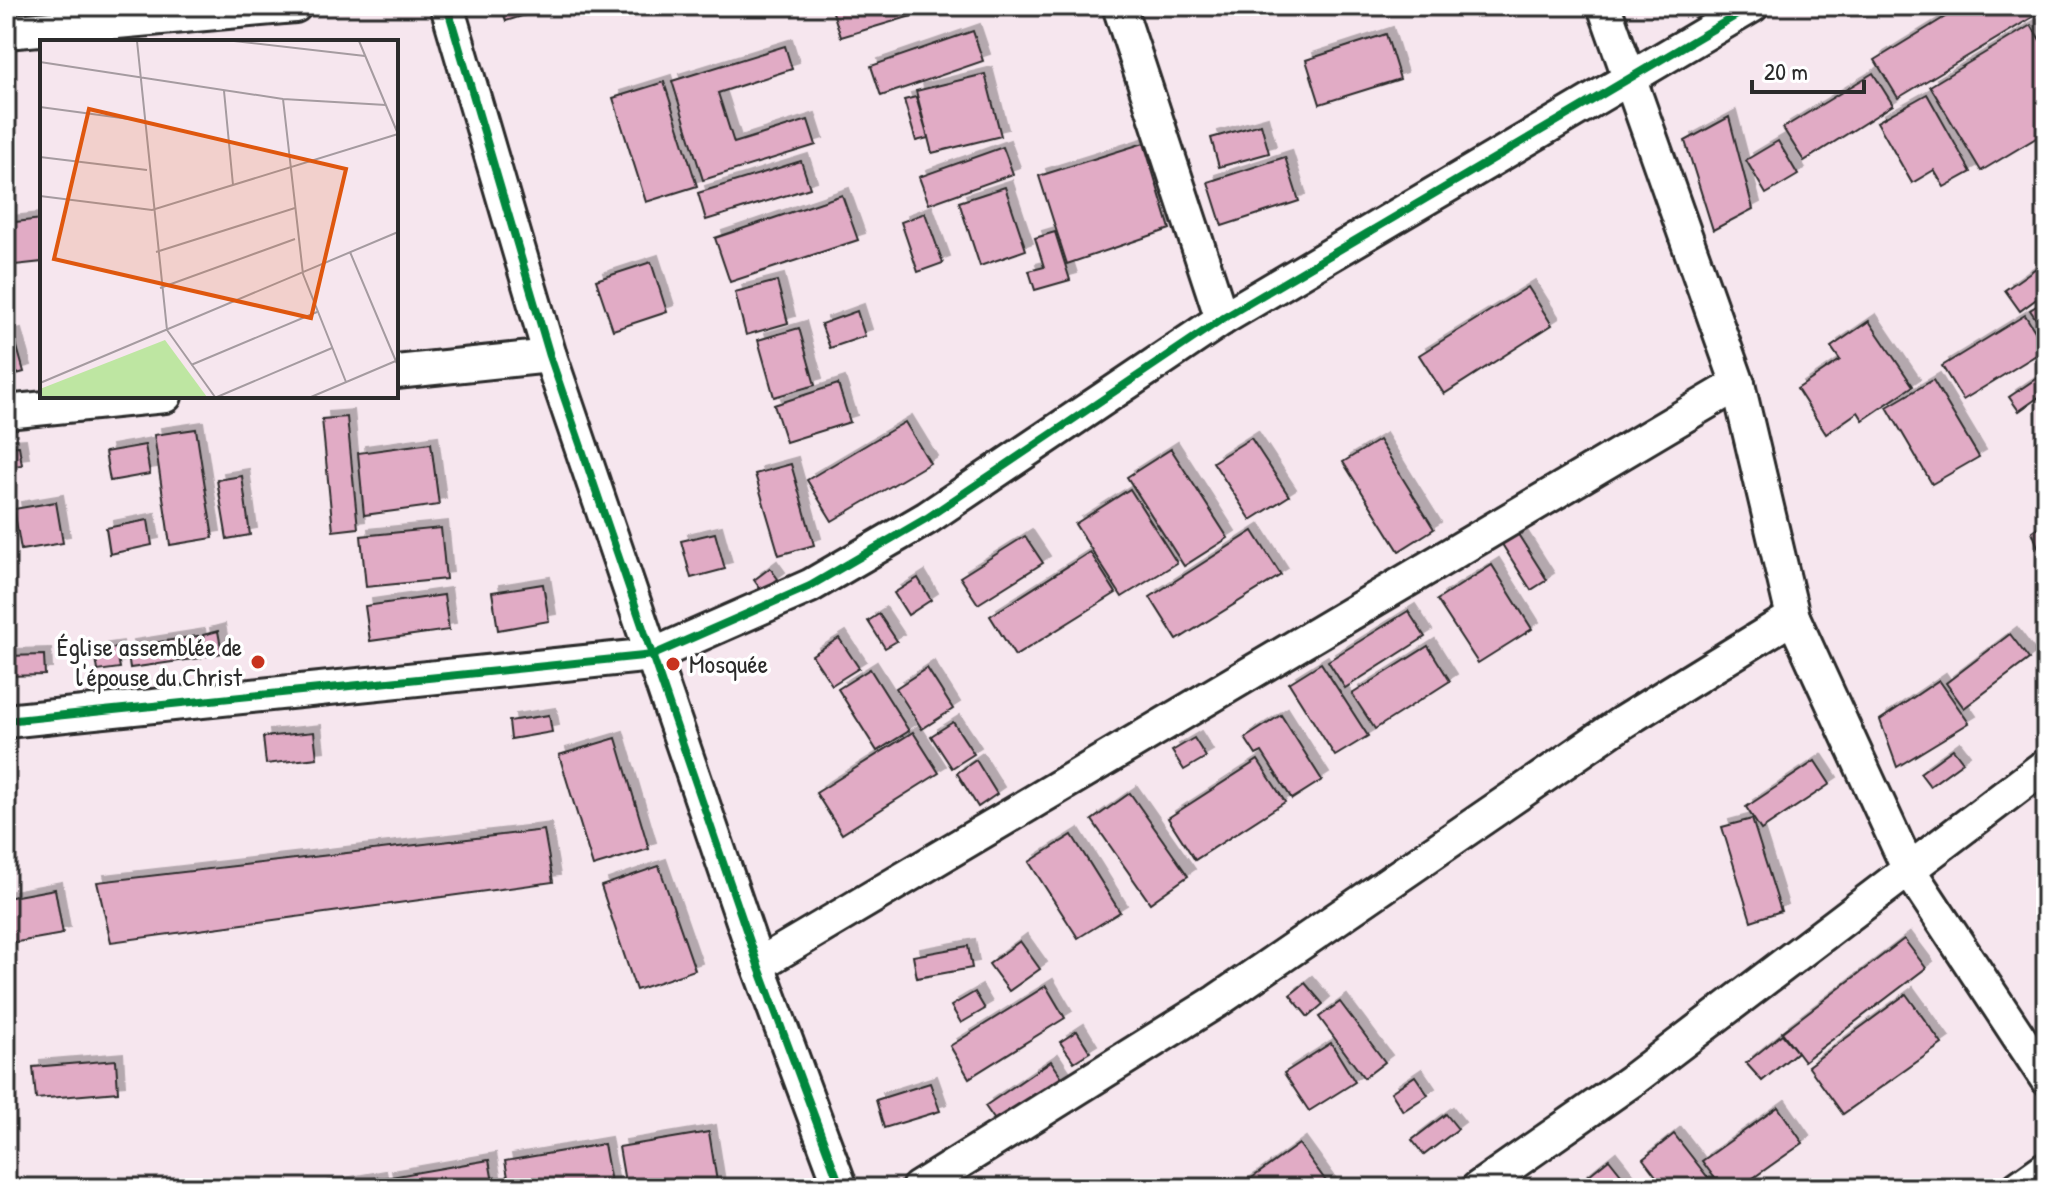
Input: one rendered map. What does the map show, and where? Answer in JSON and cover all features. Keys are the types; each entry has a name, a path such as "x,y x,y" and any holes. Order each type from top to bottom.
{"street":[{"path":"6,32 295,6"},
{"path":"447,6 550,356 758,965 841,1188"},
{"path":"1119,6 1222,319"},
{"path":"1604,6 1738,384 1793,617 1909,870 2046,1078"},
{"path":"6,721 653,655 810,586 927,518 1222,319 1752,6"},
{"path":"398,372 550,356"},
{"path":"758,965 1738,384"},
{"path":"6,412 145,398"},
{"path":"918,1188 1217,1001 1623,722 1793,617"},
{"path":"1478,1188 1631,1081 2046,765"},
{"path":"2018,1188 2046,1168"}],"building":[{"path":"501,6 554,6 506,21"},
{"path":"831,6 945,6 841,37"},
{"path":"1963,6 2046,6 2046,9 1898,98 1875,60"},
{"path":"2031,25 2046,50 2046,132 1981,171 1930,86"},
{"path":"973,31 983,61 881,96 871,66"},
{"path":"1386,34 1400,79 1320,104 1306,60"},
{"path":"785,46 792,69 718,93 734,143 808,120 816,145 703,180 672,81"},
{"path":"1873,73 1893,105 1804,161 1783,128"},
{"path":"985,74 1001,136 932,153 916,91"},
{"path":"664,82 697,186 646,202 613,98"},
{"path":"1927,94 1971,172 1944,187 1934,170 1912,183 1877,122"},
{"path":"916,97 928,138 916,141 904,100"},
{"path":"1729,117 1753,209 1713,230 1685,141"},
{"path":"1261,124 1269,153 1219,167 1211,138"},
{"path":"1778,141 1798,175 1766,194 1746,160"},
{"path":"1144,143 1170,229 1067,264 1039,176"},
{"path":"1003,147 1013,174 929,204 919,177"},
{"path":"1285,157 1299,201 1222,226 1208,182"},
{"path":"801,161 810,188 706,220 698,193"},
{"path":"1005,187 1026,250 980,266 959,202"},
{"path":"842,195 858,240 730,282 715,238"},
{"path":"925,213 943,263 918,272 901,222"},
{"path":"40,219 40,262 6,266 6,223"},
{"path":"1055,232 1070,280 1035,290 1029,271 1044,267 1035,238"},
{"path":"2046,261 2046,292 2020,311 2005,290"},
{"path":"651,262 667,312 613,330 596,280"},
{"path":"777,281 788,323 746,335 735,292"},
{"path":"1528,287 1552,325 1444,394 1419,355"},
{"path":"2046,300 2046,334 2030,310"},
{"path":"857,311 865,336 830,348 821,324"},
{"path":"2025,315 2046,349 1963,400 1942,366"},
{"path":"1869,321 1913,386 1863,420 1858,412 1826,434 1797,389 1840,360 1831,347"},
{"path":"799,328 815,385 774,397 758,340"},
{"path":"14,336 24,372 6,377 6,338"},
{"path":"2037,378 2046,392 2019,411 2009,397"},
{"path":"1933,380 1979,457 1932,484 1887,407"},
{"path":"838,384 850,422 786,442 774,405"},
{"path":"347,417 358,528 333,531 322,419"},
{"path":"905,422 930,463 832,521 807,480"},
{"path":"196,429 213,538 170,545 154,435"},
{"path":"1251,438 1289,496 1251,520 1213,462"},
{"path":"1379,440 1434,529 1399,551 1343,462"},
{"path":"431,443 439,505 364,515 358,453"},
{"path":"145,445 150,474 110,481 105,452"},
{"path":"19,446 22,465 6,467 6,447"},
{"path":"1171,449 1228,538 1184,566 1127,477"},
{"path":"791,464 814,545 779,555 755,474"},
{"path":"242,476 250,535 227,539 217,480"},
{"path":"1130,489 1177,563 1122,597 1075,524"},
{"path":"56,502 63,543 21,550 14,509"},
{"path":"148,520 152,545 110,554 106,528"},
{"path":"2046,521 2046,568 2032,531"},
{"path":"441,528 446,579 366,587 361,536"},
{"path":"1253,531 1281,575 1177,640 1150,597"},
{"path":"1516,531 1547,580 1531,590 1500,541"},
{"path":"715,533 725,569 691,578 681,541"},
{"path":"1025,536 1043,563 978,604 960,577"},
{"path":"1090,552 1116,593 1015,656 990,616"},
{"path":"1492,565 1532,629 1478,663 1437,600"},
{"path":"770,568 778,579 762,591 754,580"},
{"path":"918,578 931,600 908,615 894,593"},
{"path":"543,584 549,621 498,630 492,592"},
{"path":"444,595 449,630 370,641 365,606"},
{"path":"1408,611 1425,637 1345,688 1328,661"},
{"path":"879,614 897,641 885,648 868,621"},
{"path":"218,631 222,653 207,656 203,635"},
{"path":"2010,634 2029,659 1964,708 1946,683"},
{"path":"198,636 201,658 130,668 127,647"},
{"path":"839,638 859,668 832,685 812,655"},
{"path":"1428,646 1450,681 1375,729 1352,694"},
{"path":"116,648 120,668 98,671 95,651"},
{"path":"44,655 45,675 6,676 6,656"},
{"path":"1321,663 1368,736 1335,756 1289,683"},
{"path":"927,668 953,709 922,729 896,688"},
{"path":"870,669 909,731 877,751 838,689"},
{"path":"1939,680 1969,723 1897,767 1880,720"},
{"path":"549,715 552,732 511,739 509,721"},
{"path":"1281,715 1322,780 1292,799 1262,752 1256,755 1245,738"},
{"path":"953,722 974,754 952,768 931,736"},
{"path":"314,732 317,758 266,764 263,737"},
{"path":"913,732 939,773 842,834 816,793"},
{"path":"616,738 649,849 593,866 559,755"},
{"path":"1194,738 1206,757 1184,770 1172,751"},
{"path":"1953,749 1963,762 1930,786 1920,773"},
{"path":"976,760 997,794 978,807 957,773"},
{"path":"1258,760 1285,802 1195,860 1168,818"},
{"path":"1815,761 1830,784 1761,830 1746,807"},
{"path":"1130,793 1188,876 1150,903 1092,820"},
{"path":"1752,819 1781,911 1751,921 1722,827"},
{"path":"544,830 553,882 111,942 97,882"},
{"path":"1072,835 1120,912 1078,938 1029,862"},
{"path":"659,866 695,970 636,990 601,886"},
{"path":"55,889 63,934 6,944 6,898"},
{"path":"1904,939 1926,968 1804,1061 1782,1032"},
{"path":"1020,941 1040,969 1009,991 989,964"},
{"path":"968,946 972,968 917,978 913,956"},
{"path":"1305,983 1323,1004 1308,1017 1290,995"},
{"path":"1046,986 1065,1018 969,1078 950,1046"},
{"path":"975,992 985,1009 961,1023 951,1006"},
{"path":"1906,994 1942,1044 1843,1114 1808,1066"},
{"path":"1340,1002 1385,1062 1364,1078 1319,1017"},
{"path":"1077,1031 1090,1052 1074,1062 1060,1042"},
{"path":"1782,1034 1797,1052 1762,1081 1746,1063"},
{"path":"1331,1043 1355,1082 1309,1111 1284,1073"},
{"path":"116,1060 118,1092 36,1099 33,1067"},
{"path":"1051,1061 1065,1082 999,1126 985,1106"},
{"path":"1415,1076 1428,1095 1403,1111 1391,1092"},
{"path":"930,1083 940,1111 884,1128 876,1100"},
{"path":"1778,1107 1803,1143 1739,1188 1722,1188 1702,1161"},
{"path":"1446,1114 1458,1129 1424,1155 1412,1140"},
{"path":"709,1132 718,1188 626,1188 619,1147"},
{"path":"1674,1134 1716,1188 1665,1188 1643,1159"},
{"path":"604,1144 612,1188 510,1188 505,1161"},
{"path":"1299,1144 1331,1188 1238,1188"},
{"path":"1609,1159 1632,1188 1581,1188 1578,1184"},
{"path":"489,1160 494,1188 387,1188 385,1178"},
{"path":"379,1178 381,1188 320,1188"}],"cycle path":[{"path":"447,6 550,356 758,965 841,1188"},
{"path":"6,721 653,655 810,586 927,518 1222,319 1752,6"}],"place":[{"name":"Église assemblée de l'épouse du Christ","path":"258,662"},
{"name":"Mosquée","path":"673,664"}]}
